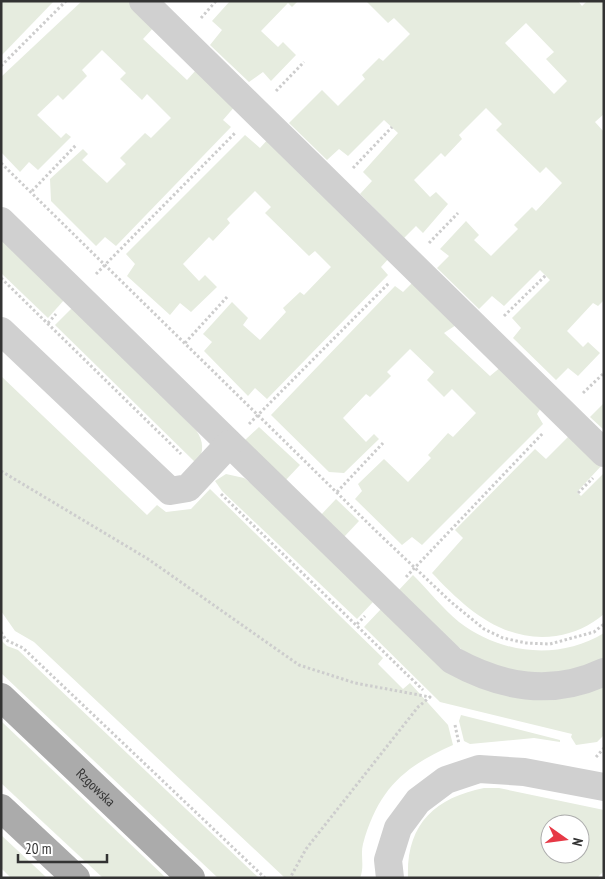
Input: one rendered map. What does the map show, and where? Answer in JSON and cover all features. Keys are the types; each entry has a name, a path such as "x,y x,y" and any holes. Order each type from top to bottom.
{"main road":[{"name":"Rzgowska","path":"1,697 191,878"},
{"path":"1,808 76,878"}],"street":[{"path":"143,1 604,453"},
{"path":"1,221 452,660 487,678 514,685 539,687 576,682 604,672"},
{"path":"1,331 170,491 188,488 230,444"},
{"path":"390,878 388,860 398,828 418,802 446,780 479,769 524,772 604,787"}],"path":[{"path":"1,66 66,1"},
{"path":"48,323 304,62"},
{"path":"333,188 392,127"},
{"path":"32,191 78,144"},
{"path":"1,163 32,191 414,568 478,624 503,638 526,643 550,644 594,632 604,624"},
{"path":"230,444 458,213"},
{"path":"484,336 546,275"},
{"path":"185,343 227,297"},
{"path":"357,624 386,597 562,413 604,373"},
{"path":"337,492 383,443"},
{"path":"1,471 148,559 299,665 355,683 430,697 418,708 312,841 290,878"},
{"path":"1,632 6,640 23,648 265,878"},
{"path":"455,725 459,744"},
{"path":"596,757 604,748"}],"shaded area":[{"path":"1,1 54,1 1,56"},
{"path":"82,1 129,1 155,26 143,39 187,80 197,69 236,105 223,120 231,127 116,246 105,237 96,246 51,201 50,179 83,149 88,154 82,160 107,183 126,164 120,158 145,133 151,138 171,118 147,94 142,100 120,79 126,73 102,50 82,70 87,76 63,100 58,95 37,115 61,138 66,133 71,137 38,170 29,162 20,172 1,152 1,77"},
{"path":"230,1 298,1 292,7 288,3 261,31 278,47 283,42 296,55 271,81 263,72 249,82 210,45 222,30 212,21"},
{"path":"366,1 578,1 582,6 587,1 604,1 604,114 595,122 604,132 604,300 598,306 593,303 567,331 583,347 588,342 600,353 578,376 568,368 556,380 513,338 521,328 512,318 550,280 540,270 504,306 492,296 479,309 437,268 449,256 440,249 466,221 479,235 474,240 491,256 518,229 514,225 532,207 536,211 562,183 546,167 540,173 496,130 502,124 486,108 459,135 462,139 445,157 441,153 414,180 430,197 436,192 448,204 423,233 416,226 404,238 360,194 372,181 363,172 398,133 384,120 348,156 339,149 327,160 289,123 322,90 338,106 365,79 362,75 379,58 383,61 410,34 394,18 388,23","holes":["526,23 554,52 546,59 567,81 554,94 505,43"]},
{"path":"245,135 260,148 269,138 390,257 381,267 388,275 267,399 255,388 248,396 204,351 212,342 203,334 232,302 248,318 243,325 260,340 286,312 283,308 300,292 304,295 331,267 315,251 309,256 265,213 271,207 255,191 227,219 230,223 213,241 209,237 183,264 199,281 205,275 217,287 191,312 180,303 170,315 127,276 135,264 126,254"},
{"path":"1,238 64,300 48,318 1,273"},
{"path":"415,280 459,323 444,333 490,376 502,366 543,405 537,414 543,424 422,545 412,537 402,545 355,499 362,491 358,484 384,459 408,482 431,458 428,455 448,433 453,437 476,413 452,389 444,397 427,380 434,372 410,349 387,372 391,376 370,397 366,394 343,418 366,442 374,434 379,439 344,473 329,472 271,415 395,286 403,292"},
{"path":"72,308 196,430 201,439 202,447 197,464 55,325"},
{"path":"1,376 147,515 157,505 166,512 191,509 210,489 383,658 378,664 403,689 410,683 448,725 453,745 435,753 407,772 395,782 376,809 363,844 360,878 285,878 34,642 15,631 1,611"},
{"path":"604,403 604,430 590,417"},
{"path":"259,427 300,465 284,482 245,440"},
{"path":"571,434 603,464 577,492 581,496 604,473 604,614 587,625 563,635 537,637 502,629 472,611 432,573 463,538 455,530 535,449 546,459"},
{"path":"226,474 244,478 262,491 373,602 357,619 222,491 215,481"},
{"path":"336,499 359,521 343,538 320,516"},
{"path":"413,575 459,622 475,633 511,647 549,650 568,648 604,633 604,661 578,669 536,673 512,671 490,665 470,655 452,642 397,592"},
{"path":"381,609 437,661 604,684 604,735 597,742 576,745 571,737 572,734 440,702 364,627"},
{"path":"1,640 7,646 18,650 259,878 218,878 1,673"},
{"path":"461,715 560,740 560,742 534,738 470,744 464,741 459,721"},
{"path":"1,721 166,878 103,878 1,783"},
{"path":"484,788 499,788 604,810 604,871 597,878 408,878 412,843 418,829 426,817 437,807 451,799"},
{"path":"1,835 47,878 11,878 1,868"}]}
